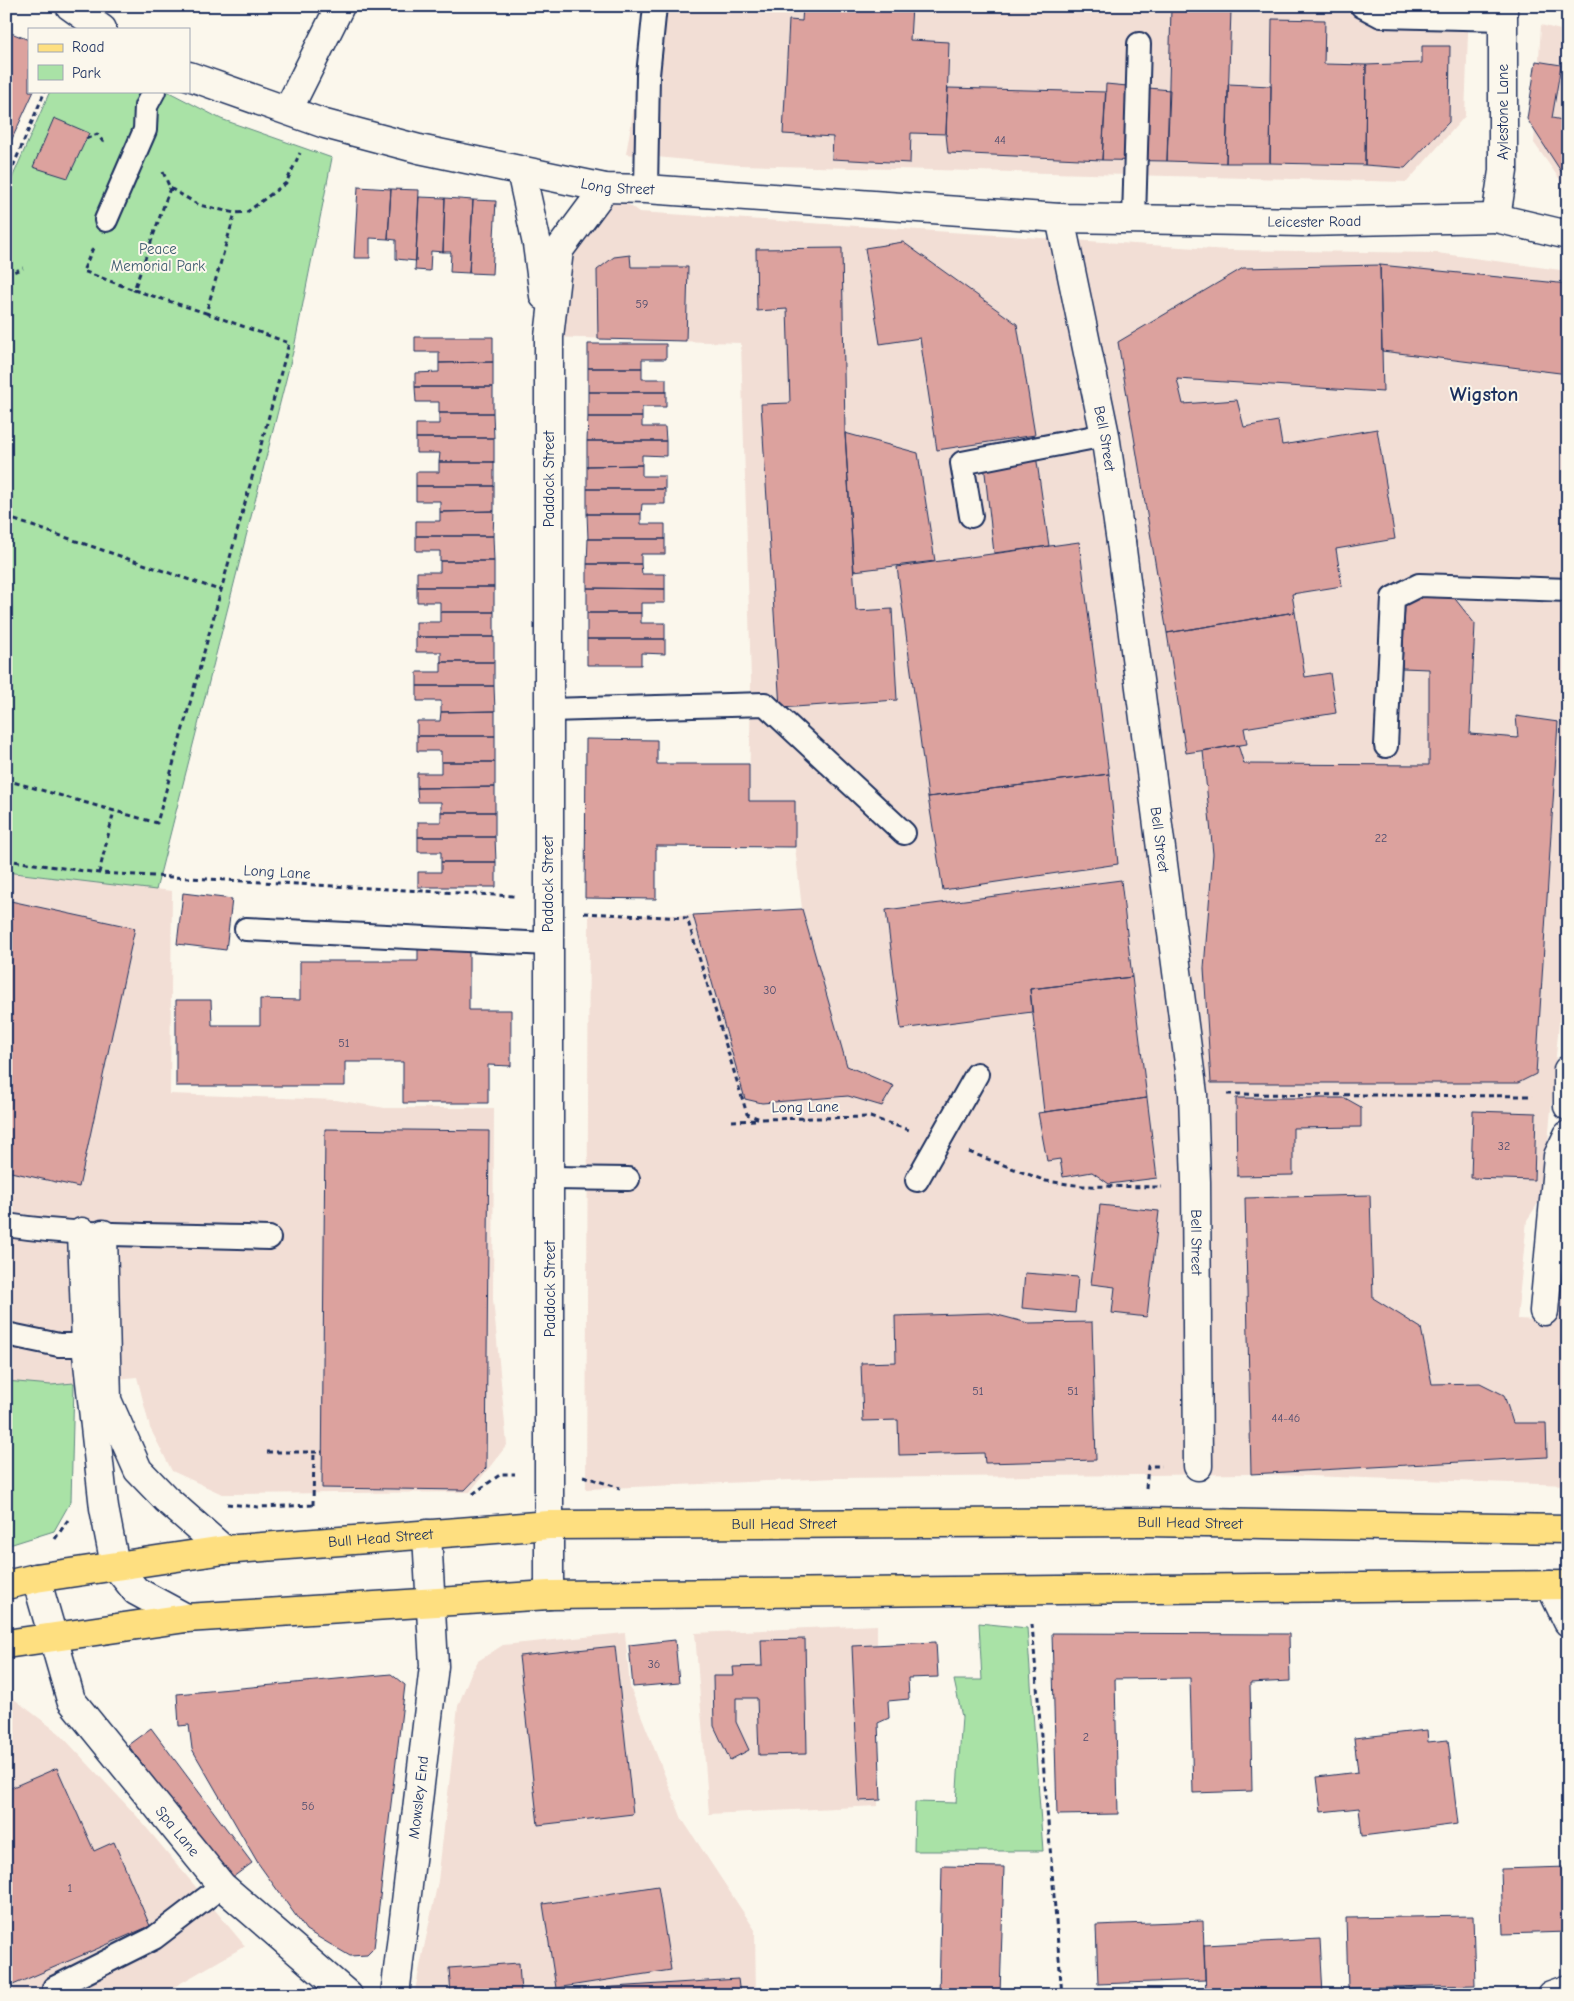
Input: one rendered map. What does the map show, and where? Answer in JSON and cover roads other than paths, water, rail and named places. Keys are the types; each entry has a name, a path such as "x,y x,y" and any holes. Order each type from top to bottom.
{"main road":[{"name":"Bull Head Street","path":"6,1585 115,1565 224,1550 549,1525 1145,1522 1568,1529"},
{"path":"6,1644 186,1618 430,1601 549,1595 1559,1585"}],"street":[{"path":"70,6 101,28"},
{"path":"288,110 340,6"},
{"name":"Aylestone Lane","path":"1496,218 1503,171 1503,13"},
{"name":"Long Street","path":"190,76 325,124 419,149 521,172 605,188 646,189 1060,218"},
{"path":"521,172 537,244 549,337"},
{"name":"Paddock Street","path":"549,1595 549,337 559,250 605,188"},
{"name":"Leicester Road","path":"1060,218 1302,222 1496,218 1568,235"},
{"name":"Bell Street","path":"1060,218 1105,435 1121,542 1193,1094 1196,1182 1198,1466"},
{"path":"1544,1311 1558,1156 1568,1135"},
{"path":"93,1233 86,1345 104,1508 115,1565 136,1591 186,1618"},
{"path":"93,1233 107,1400 138,1470 166,1499 224,1550"},
{"name":"Mowsley End","path":"395,1995 434,1666 427,1534"},
{"name":"Spa Lane","path":"36,1578 71,1700 222,1886 348,1995"},
{"path":"1559,1585 1568,1622"},
{"path":"1551,1995 1568,1988"}],"lane":[{"path":"646,189 648,75 655,6"},
{"path":"1362,6 1381,16 1503,13"},
{"path":"1134,219 1139,44"},
{"path":"106,220 145,130 146,106 153,92"},
{"path":"971,516 962,463 1105,435"},
{"path":"1386,746 1393,598 1419,585 1568,590"},
{"path":"549,710 765,704 904,834"},
{"path":"246,929 548,944"},
{"path":"917,1180 977,1074"},
{"path":"550,1178 628,1178"},
{"path":"6,1225 93,1233 188,1234 269,1238"},
{"path":"6,1334 59,1345 86,1345"},
{"path":"54,1988 154,1938 222,1886"}],"district":[{"name":"Wigston","path":"1484,394"}],"park label":[{"name":"Peace Memorial Park","path":"158,258"}]}
